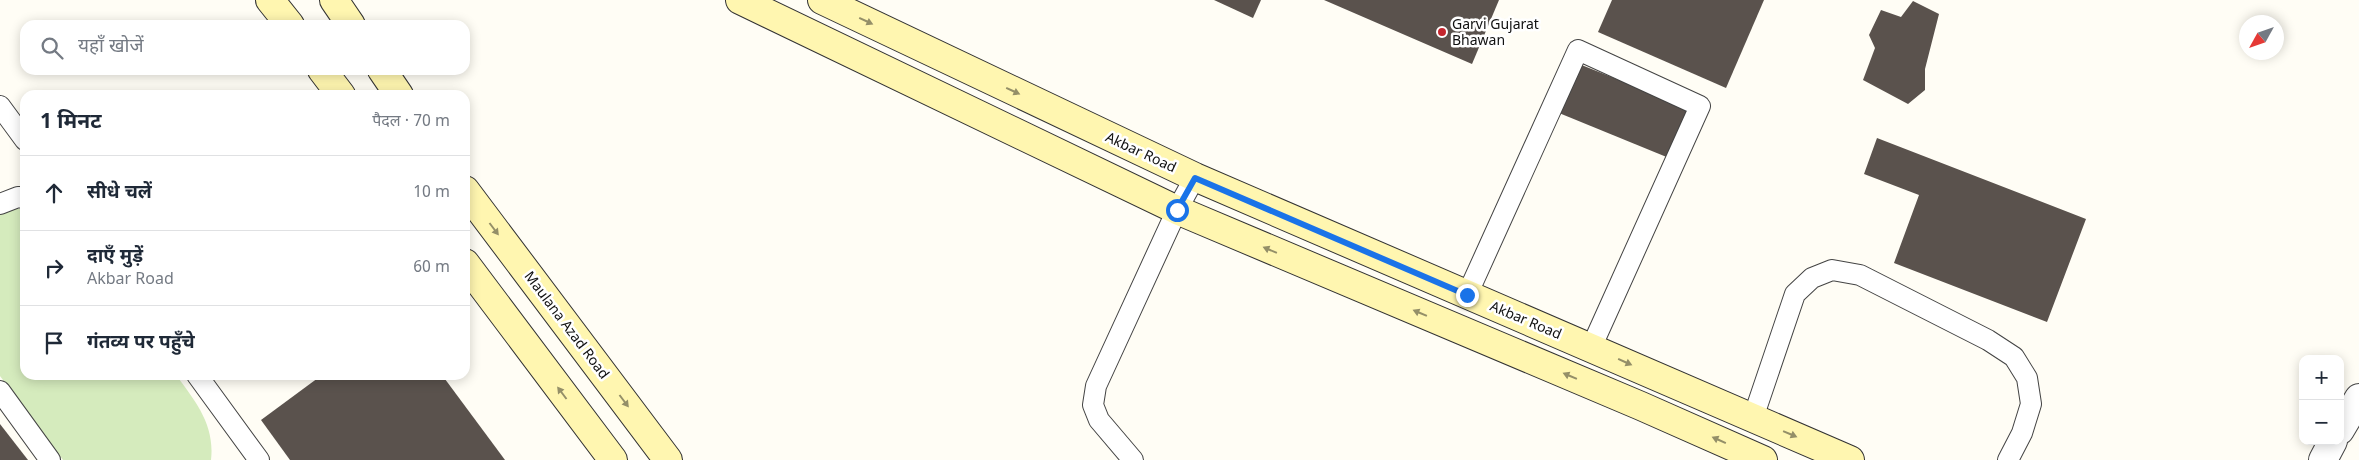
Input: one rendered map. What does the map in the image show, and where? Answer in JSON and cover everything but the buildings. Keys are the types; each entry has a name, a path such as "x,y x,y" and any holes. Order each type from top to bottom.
{"main road":[{"path":"270,0 286,20"},
{"path":"334,0 348,20"},
{"path":"740,0 1177,210 1641,406 1763,460"},
{"name":"Akbar Road","path":"822,0 1195,178 1850,460"},
{"path":"326,75 336,90"},
{"path":"385,75 396,90"},
{"name":"Maulana Azad Road","path":"470,197 668,460"},
{"path":"470,270 613,460"}],"street":[{"path":"2344,423 2359,398"},
{"path":"2322,460 2331,445"}],"lane":[{"path":"1467,295 1578,50 1700,106 1591,348"},
{"path":"0,106 20,133"},
{"path":"1133,460 1099,420 1093,404 1096,386 1177,210 1195,178"},
{"path":"0,204 20,197"},
{"path":"1753,418 1795,294 1812,278 1832,270 1860,275 1988,340 2014,357 2027,378 2031,404 2022,433 2008,460"},
{"path":"201,380 251,456"},
{"path":"208,380 213,397"},
{"path":"0,391 50,460"}],"green space":[{"path":"20,209 20,380 180,380 197,405 207,425 210,436 211,460 63,460 0,376 0,211"}],"place":[{"name":"Garvi Gujarat Bhawan","path":"1442,32"}],"route":[{"path":"1177,210 1195,178 1467,295"}]}
